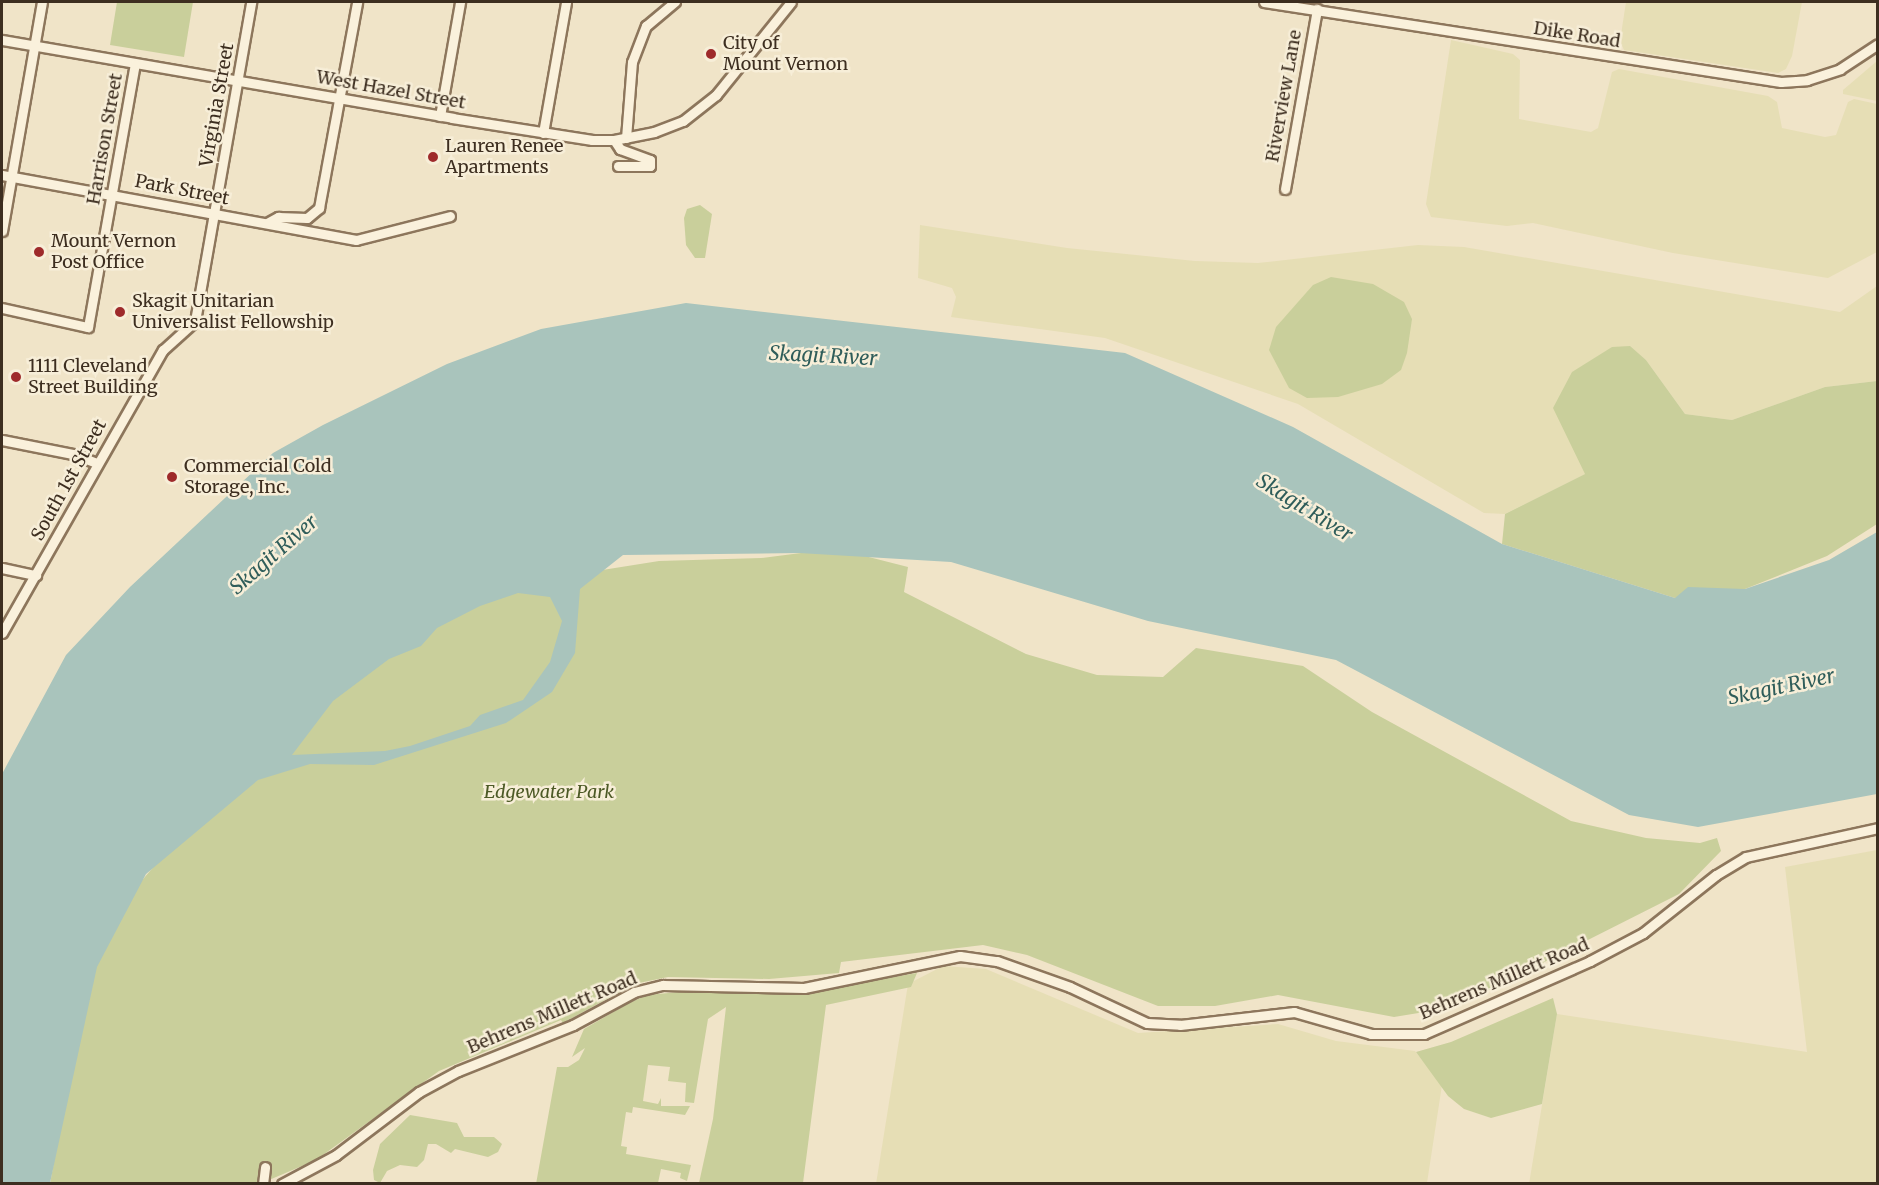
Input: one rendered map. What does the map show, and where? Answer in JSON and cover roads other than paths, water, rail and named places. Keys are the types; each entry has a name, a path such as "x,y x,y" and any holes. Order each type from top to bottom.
{"street":[{"path":"2,231 6,176 42,2"},
{"name":"Virginia Street","path":"195,321 251,2"},
{"path":"267,223 278,217 307,218 319,208 357,2"},
{"path":"440,116 460,2"},
{"path":"543,133 566,2"},
{"path":"626,138 632,62 646,26 675,2"},
{"name":"West Hazel Street","path":"2,40 543,133 614,140 683,121 716,95 791,2"},
{"name":"Dike Road","path":"1264,2 1780,82 1807,80 1840,69 1878,44"},
{"name":"Riverview Lane","path":"1285,189 1317,9"},
{"name":"Harrison Street","path":"2,308 88,327 135,64"},
{"path":"614,140 620,149 650,160 650,166 618,166"},
{"name":"Park Street","path":"6,176 356,240 450,216"},
{"name":"South 1st Street","path":"2,633 163,350 195,321"},
{"path":"2,440 73,454 97,463"},
{"path":"2,568 36,575"},
{"name":"Behrens Millett Road","path":"282,1184 336,1155 419,1092 458,1071 573,1025 634,992 663,985 804,988 960,956 998,961 1070,987 1147,1023 1180,1025 1294,1012 1371,1035 1424,1034 1590,961 1643,933 1716,875 1746,857 1878,828"},
{"path":"263,1184 265,1167"}],"water":[{"name":"Skagit River","path":"686,303 1125,353 1293,427 1502,544 1675,598 1688,587 1745,589 1829,560 1877,532 1877,794 1698,827 1629,815 1336,660 1148,621 951,562 799,553 623,555 580,589 575,653 552,692 506,723 374,765 310,764 258,780 146,874 97,967 50,1183 2,1183 2,774 66,655 130,587 273,453 323,425 447,364 541,329","holes":["518,593 550,597 562,621 550,662 523,700 480,715 470,726 410,746 385,751 292,755 333,701 389,659 421,646 437,628 480,606"]}],"place":[{"name":"City of Mount Vernon","path":"711,54"},
{"name":"Lauren Renee Apartments","path":"433,157"},
{"name":"Mount Vernon Post Office","path":"39,252"},
{"name":"Skagit Unitarian Universalist Fellowship","path":"120,312"},
{"name":"1111 Cleveland Street Building","path":"16,377"},
{"name":"Commercial Cold Storage, Inc.","path":"172,477"}],"park label":[{"name":"Edgewater Park","path":"549,792"}]}
